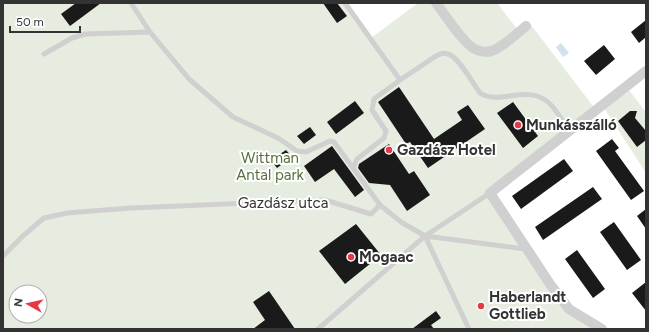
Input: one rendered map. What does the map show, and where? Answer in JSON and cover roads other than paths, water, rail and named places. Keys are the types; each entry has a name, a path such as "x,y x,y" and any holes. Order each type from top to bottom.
{"street":[{"path":"436,3 468,44 475,50 481,52 490,52 497,48 526,26"},
{"path":"602,329 569,309 550,284 490,193 646,71"}],"lane":[{"path":"130,3 150,32 189,79 233,117 278,138 297,151 306,152 330,141 334,142 380,205 401,222 425,236 527,250"},
{"path":"345,3 400,80"},
{"path":"44,54 72,38 85,34 150,32"},
{"path":"353,168 357,159 384,138 386,131 372,110 374,99 442,53 447,53 457,60 480,93 485,97 491,98 518,94 538,96 549,103 569,131"},
{"path":"318,329 425,236 490,193"},
{"name":"Gazdász utca","path":"3,256 44,218 66,213 176,205 325,200 371,214 380,205"},
{"path":"425,236 469,329"}],"water":[{"path":"561,43 569,53 563,57 556,47"}],"place":[{"name":"Munkásszálló","path":"518,125"},
{"name":"Gazdász Hotel","path":"389,150"},
{"name":"Mogaac","path":"351,257"},
{"name":"Haberlandt Gottlieb","path":"481,306"}],"park label":[{"name":"Wittman Antal park","path":"270,166"}]}
